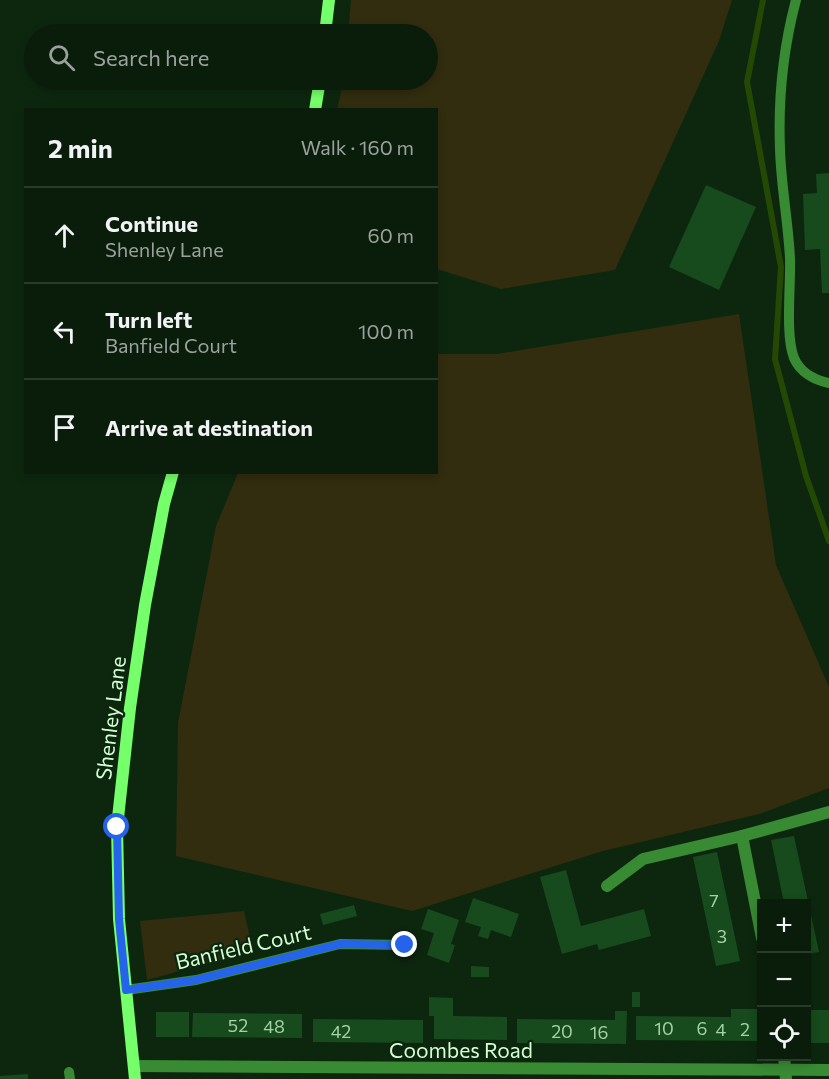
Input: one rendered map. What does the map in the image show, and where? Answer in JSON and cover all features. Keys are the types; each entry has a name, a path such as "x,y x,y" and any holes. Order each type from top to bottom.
{"main road":[{"path":"326,24 329,0"},
{"path":"315,108 318,90"},
{"name":"Shenley Lane","path":"135,1073 119,919 117,827 129,708 145,605 164,504 172,474"}],"street":[{"path":"607,886 643,859 742,836 829,812"},
{"path":"742,836 757,912"},
{"name":"Coombes Road","path":"135,1073 786,1075 829,1070"}],"lane":[{"path":"796,0 786,40 781,82 780,150 790,256 790,343 795,360 805,373 821,382 829,383"},
{"name":"Banfield Court","path":"126,990 196,980 340,944 405,945"}],"shaded area":[{"path":"351,0 732,0 719,41 615,270 501,289 438,269 438,108 337,108 342,90 438,90 438,24 349,24"},
{"path":"739,314 776,565 829,687 829,788 759,814 603,851 412,911 176,856 178,723 216,526 238,474 438,474 438,354 497,354"},
{"path":"244,911 253,951 147,980 140,921"}],"building":[{"path":"829,173 829,293 822,293 820,249 805,250 803,194 817,193 816,174"},
{"path":"706,185 756,207 719,290 669,267"},
{"path":"794,836 808,899 783,899 771,840"},
{"path":"717,852 740,961 716,966 693,857"},
{"path":"566,870 581,926 644,909 651,936 599,950 597,944 562,954 540,877"},
{"path":"473,898 519,914 511,937 491,930 488,939 478,936 481,927 465,922"},
{"path":"354,905 357,916 323,925 320,914"},
{"path":"428,909 459,920 451,944 455,945 449,963 427,955 434,933 421,929"},
{"path":"811,915 819,952 811,953"},
{"path":"471,966 489,967 489,977 471,977"},
{"path":"632,992 640,992 640,1007 632,1007"},
{"path":"429,997 453,998 453,1016 507,1017 507,1040 434,1039 434,1016 429,1016"},
{"path":"731,1009 757,1009 757,1041 636,1040 636,1016 731,1017"},
{"path":"811,1010 829,1010 829,1043 811,1043"},
{"path":"615,1011 627,1011 626,1044 517,1043 517,1019 615,1020"},
{"path":"156,1012 189,1012 189,1037 156,1037"},
{"path":"193,1013 302,1014 302,1038 192,1037"},
{"path":"313,1019 423,1020 423,1043 313,1042"},
{"path":"28,1074 28,1079 0,1079 0,1076"}],"waterway":[{"path":"763,0 747,82 781,267 775,359 806,476 829,541"}],"route":[{"path":"117,827 119,919 126,990 196,980 340,944 405,945"}]}
